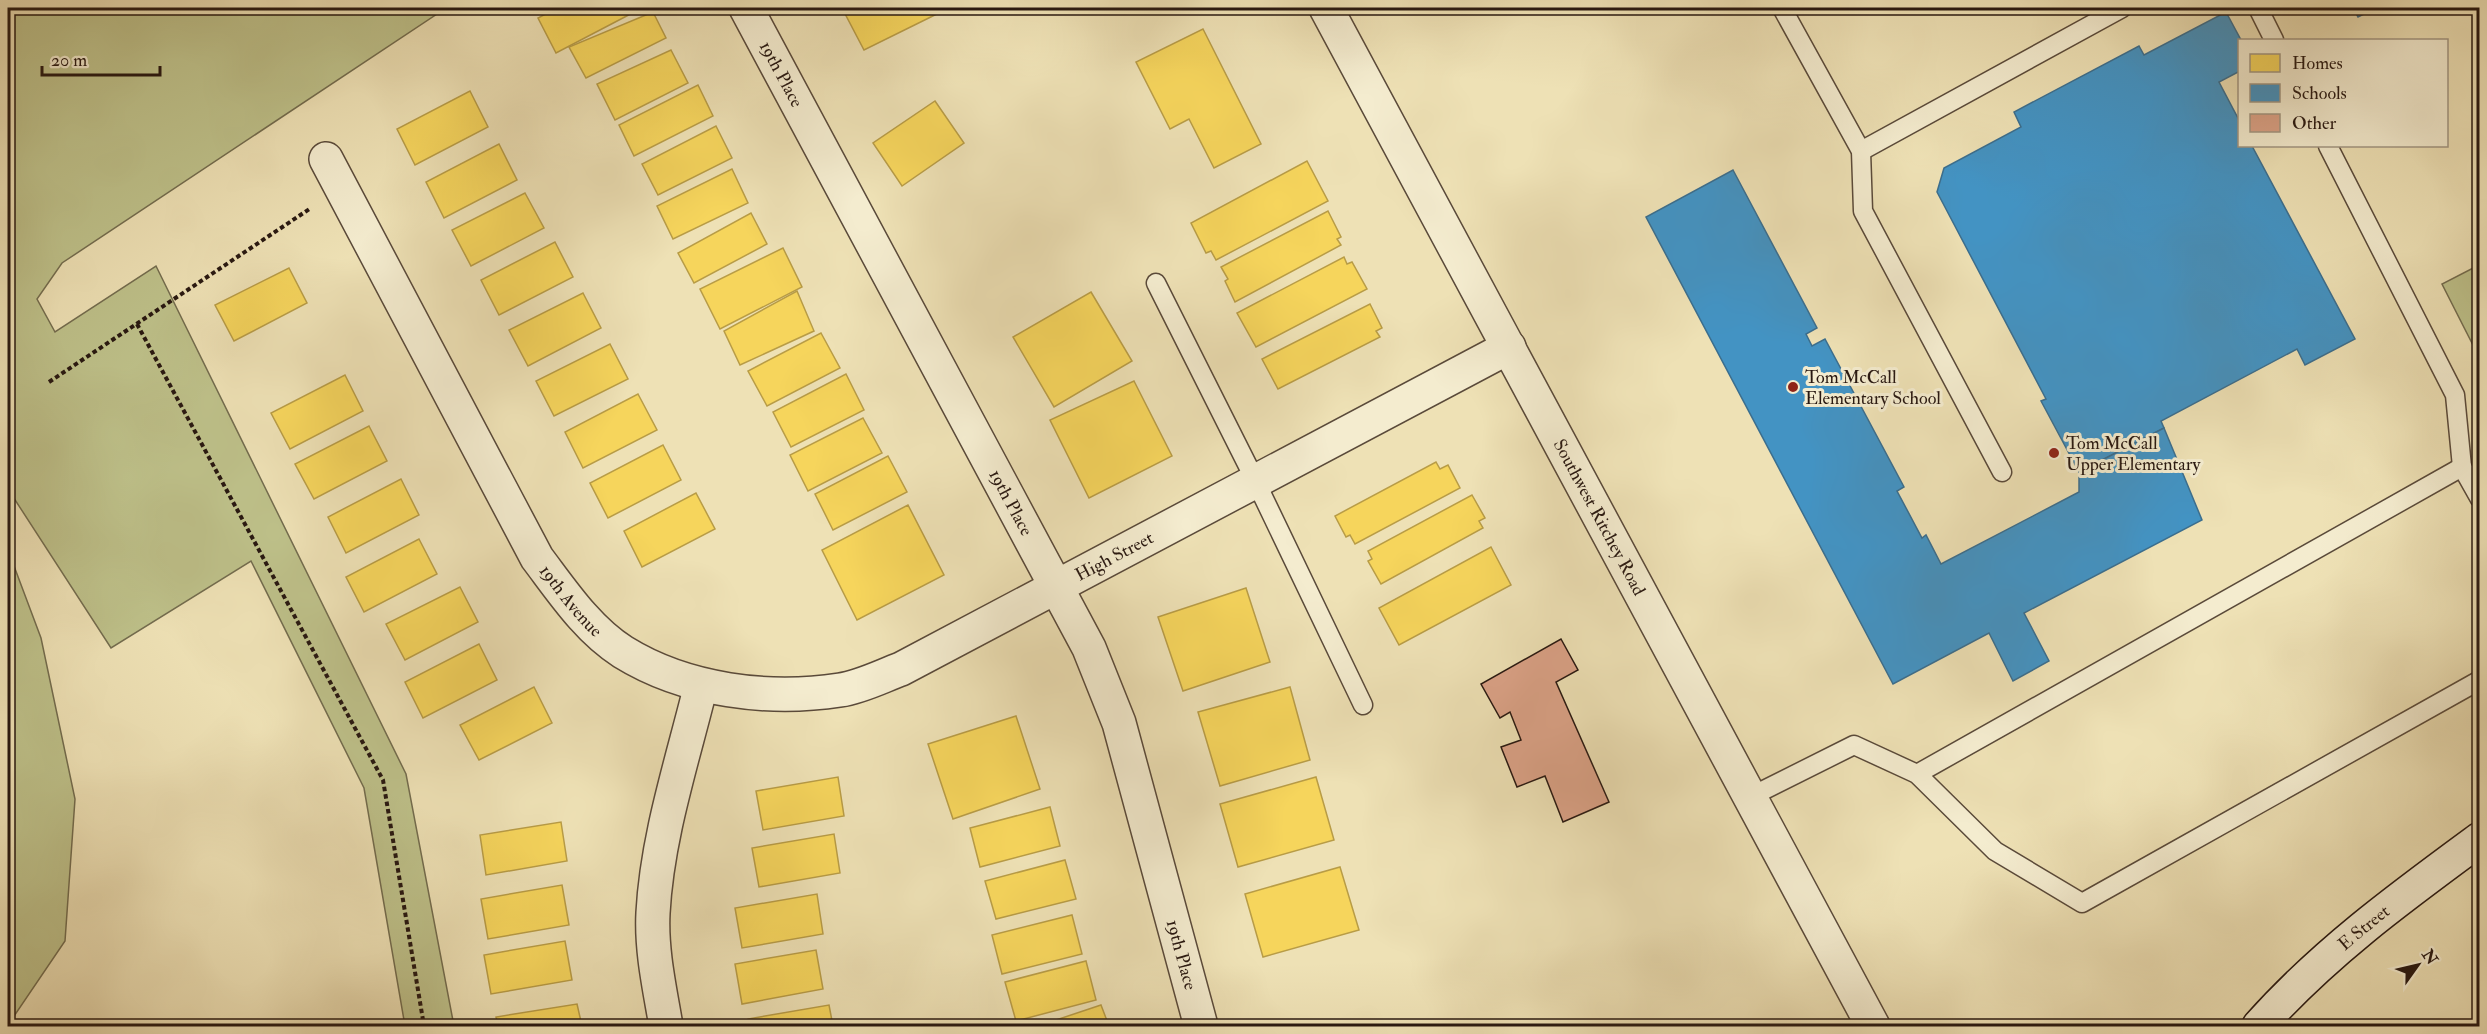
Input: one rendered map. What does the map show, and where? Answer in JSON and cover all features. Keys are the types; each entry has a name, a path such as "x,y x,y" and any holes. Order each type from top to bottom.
{"street":[{"name":"19th Place","path":"746,8 1089,648 1119,723 1201,1026"},
{"name":"Southwest Ritchey Road","path":"1326,8 1873,1026"},
{"name":"19th Avenue","path":"334,173 537,558 577,611 622,651 667,675 700,685"},
{"name":"High Street","path":"700,685 791,696 843,690 901,669 1509,347"},
{"path":"666,1026 655,965 653,914 662,846 700,685"},
{"name":"E Street","path":"2259,1026 2319,963 2370,921 2480,839"}],"lane":[{"path":"1782,8 1861,151 1863,211 2002,472"},
{"path":"1861,151 2122,8"},
{"path":"2258,8 2274,39"},
{"path":"2329,147 2455,396 2462,467 2480,499"},
{"path":"1156,283 1256,482 1363,705"},
{"path":"1917,774 2462,467"},
{"path":"1750,797 1854,745 1917,774 1995,851 2082,903 2480,680"}],"path":[{"path":"49,382 137,324 334,173"},
{"path":"137,324 383,780 424,1026"}],"green space":[{"path":"8,8 446,8 62,263 37,299 55,332 156,266 406,774 454,1026 405,1026 364,788 251,561 111,648 8,489"},
{"path":"2479,265 2479,357 2442,284"},
{"path":"8,550 41,638 75,799 65,941 8,1025"}],"building: Homes":[{"path":"557,8 642,8 556,53 538,18"},
{"path":"842,8 949,8 864,50"},
{"path":"653,12 666,38 586,78 569,47"},
{"path":"1203,29 1261,144 1214,168 1189,119 1170,129 1136,62"},
{"path":"671,50 688,83 615,120 597,84"},
{"path":"698,85 713,116 634,156 619,125"},
{"path":"470,91 488,127 415,165 397,129"},
{"path":"935,101 964,143 902,186 873,143"},
{"path":"716,126 732,158 658,195 642,164"},
{"path":"499,144 517,180 444,218 426,182"},
{"path":"1307,161 1328,201 1216,260 1211,251 1206,253 1191,223"},
{"path":"732,169 748,203 673,239 657,206"},
{"path":"525,193 544,228 471,266 452,230"},
{"path":"1328,211 1341,237 1337,239 1341,245 1235,302 1225,281 1228,279 1221,267"},
{"path":"751,213 767,244 694,283 678,253"},
{"path":"555,242 573,277 499,315 481,280"},
{"path":"783,248 802,287 720,329 700,289"},
{"path":"1344,257 1347,264 1352,262 1367,289 1256,347 1237,313"},
{"path":"289,268 307,303 234,341 215,305"},
{"path":"797,291 814,331 740,365 724,331"},
{"path":"1091,292 1132,361 1054,407 1013,337"},
{"path":"583,293 601,328 528,366 509,330"},
{"path":"1370,304 1382,328 1376,331 1380,337 1278,389 1262,359"},
{"path":"821,333 840,368 767,406 748,371"},
{"path":"610,344 628,379 554,416 536,381"},
{"path":"846,374 864,410 791,447 773,412"},
{"path":"345,375 363,411 290,449 271,413"},
{"path":"1134,381 1172,456 1089,498 1050,420"},
{"path":"638,394 657,430 583,468 565,432"},
{"path":"863,418 882,453 808,491 790,455"},
{"path":"369,426 387,461 314,499 295,464"},
{"path":"663,445 681,480 608,518 590,483"},
{"path":"888,456 907,492 833,530 815,494"},
{"path":"1436,462 1440,469 1448,465 1460,488 1355,544 1350,535 1346,537 1335,516"},
{"path":"401,479 419,515 346,553 328,517"},
{"path":"696,493 715,529 642,567 624,531"},
{"path":"1472,495 1485,518 1479,521 1483,528 1381,584 1368,561 1372,559 1368,551"},
{"path":"908,505 944,575 857,620 822,550"},
{"path":"419,539 437,574 364,612 346,577"},
{"path":"1491,547 1511,585 1399,645 1379,608"},
{"path":"460,587 478,622 405,660 386,624"},
{"path":"1246,588 1270,662 1183,691 1158,617"},
{"path":"479,644 497,680 423,718 405,682"},
{"path":"534,687 552,723 479,760 460,725"},
{"path":"1290,687 1310,760 1220,786 1198,712"},
{"path":"1016,716 1040,789 953,819 928,744"},
{"path":"838,777 844,816 763,830 756,791"},
{"path":"1316,777 1334,840 1238,867 1220,804"},
{"path":"1050,807 1060,846 980,867 970,828"},
{"path":"561,822 567,861 486,875 480,835"},
{"path":"834,834 840,873 759,887 752,848"},
{"path":"1065,860 1076,899 996,919 985,881"},
{"path":"1340,867 1359,930 1263,957 1245,894"},
{"path":"562,885 569,925 488,939 481,899"},
{"path":"817,894 823,934 742,948 735,908"},
{"path":"1072,915 1082,954 1002,974 992,935"},
{"path":"565,941 572,980 491,994 484,955"},
{"path":"816,950 823,989 742,1004 735,964"},
{"path":"1086,961 1096,1000 1016,1021 1005,982"},
{"path":"577,1004 582,1026 498,1026 496,1017"},
{"path":"829,1005 833,1026 749,1026 748,1019"},
{"path":"1101,1005 1109,1026 1038,1026"}],"building: Schools":[{"path":"2353,8 2376,8 2358,17"},
{"path":"2226,12 2240,39 2238,39 2238,72 2219,82 2238,118 2238,147 2253,147 2355,339 2305,365 2297,349 2161,421 2164,428 2079,472 2041,401 2046,399 1937,192 1944,168 2021,127 2014,112 2139,46 2144,55"},
{"name":"Tom McCall Elementary School","path":"1733,170 1817,328 1806,334 1812,346 1825,339 1904,487 1897,491 1922,538 1926,535 1941,564 2079,492 2079,472 2164,428 2202,520 2024,613 2049,661 2013,681 1989,633 1893,684 1646,217"}],"building: Other":[{"path":"1561,639 1578,670 1556,682 1609,802 1563,822 1545,776 1517,787 1501,747 1521,740 1510,712 1500,718 1481,684"}],"place":[{"name":"Tom McCall Elementary School","path":"1793,387"},
{"name":"Tom McCall Upper Elementary","path":"2054,453"}]}
